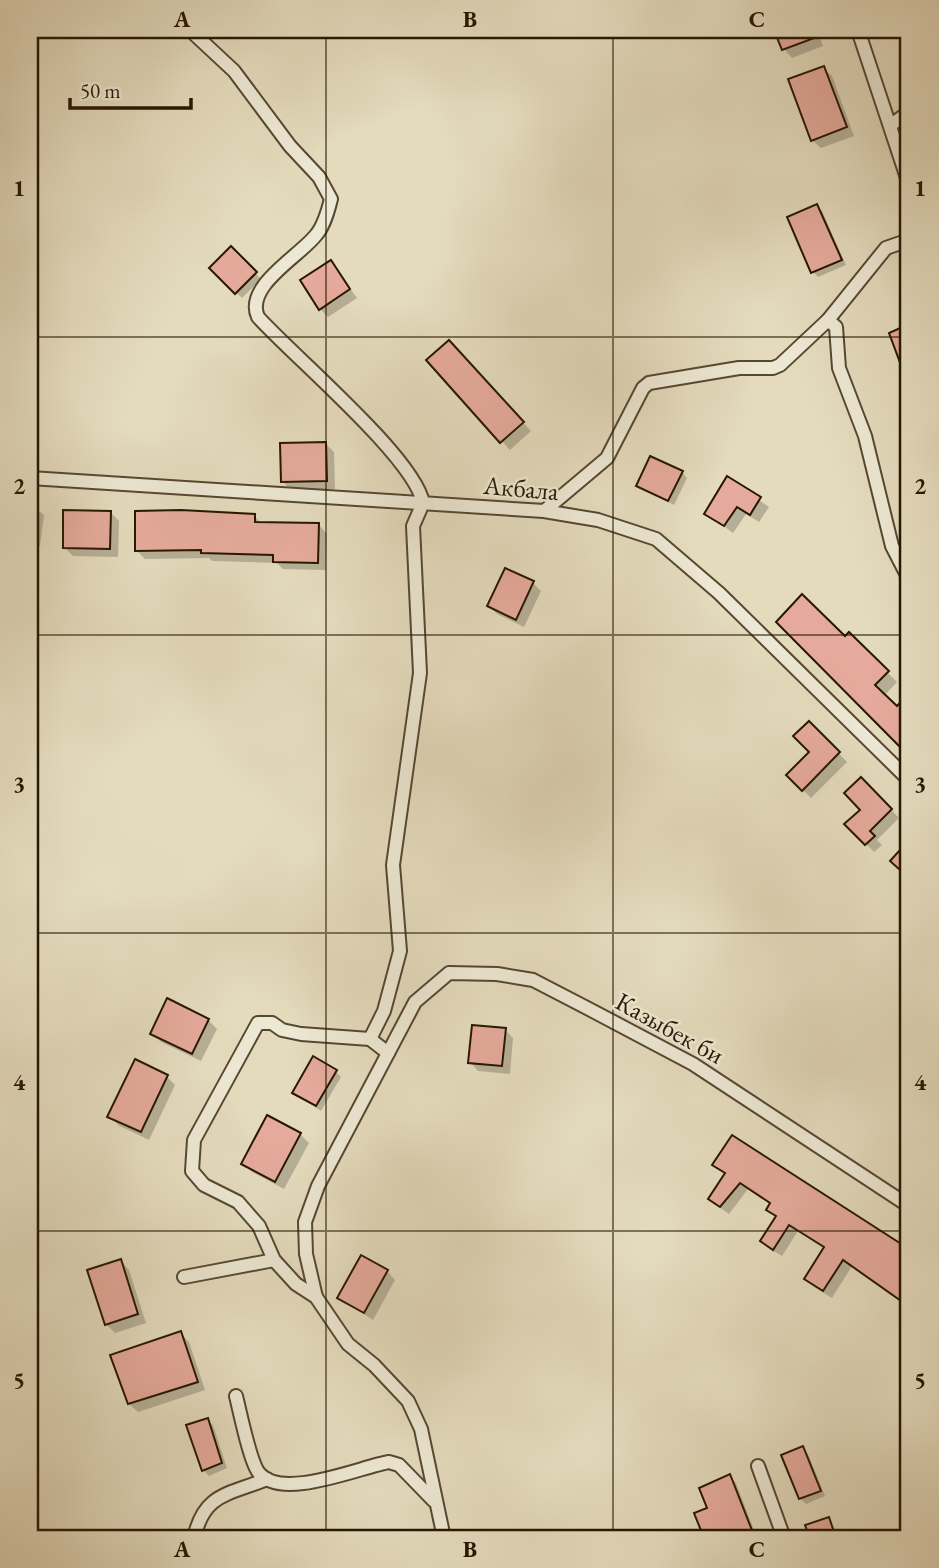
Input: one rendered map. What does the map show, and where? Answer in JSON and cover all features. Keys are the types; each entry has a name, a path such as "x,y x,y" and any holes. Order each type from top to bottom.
{"street":[{"path":"190,30 234,71 290,146 319,177 331,199 317,235 279,268 260,292 255,304 258,317 355,414 415,482 423,503 413,526 421,673 393,865 400,951 384,1011 370,1039"},
{"path":"858,30 909,184"},
{"path":"891,125 909,111"},
{"path":"544,511 607,458 643,388 649,383 739,368 773,368 780,365 828,320 886,248 909,240"},
{"path":"828,320 836,327 839,368 864,436 892,545 909,579"},
{"name":"Акбала","path":"30,478 544,511 598,520 656,539 719,593 909,780"},
{"name":"Казыбек би","path":"316,1297 306,1254 305,1222 318,1186 415,1002 449,973 497,974 533,980 693,1064 909,1206"},
{"path":"388,1053 370,1039 302,1034 282,1030 272,1023 258,1023 194,1140 192,1171 204,1185 238,1202 258,1226 274,1260 296,1284 316,1297 348,1344 374,1365 408,1401 426,1448 444,1538"},
{"path":"184,1277 274,1260"},
{"path":"236,1396 256,1468 267,1479"},
{"path":"194,1538 201,1513 210,1502 267,1479 300,1483 389,1462 399,1465 435,1501"},
{"path":"758,1466 784,1538"}],"building":[{"path":"774,30 833,30 833,31 782,50"},
{"path":"824,66 847,127 811,141 788,79"},
{"path":"817,204 842,260 811,273 787,217"},
{"path":"231,246 257,272 235,294 209,268"},
{"path":"331,260 350,289 319,310 300,280"},
{"path":"909,324 909,384 908,384 889,333"},
{"path":"449,340 524,422 500,443 426,360"},
{"path":"326,442 327,481 281,482 280,443"},
{"path":"650,456 683,471 668,501 636,486"},
{"path":"727,476 761,497 750,515 737,507 724,526 704,514"},
{"path":"63,510 111,511 110,549 63,548"},
{"path":"181,510 255,514 255,522 319,523 318,563 273,562 273,555 201,553 201,550 135,551 135,511"},
{"path":"505,568 534,581 516,620 487,606"},
{"path":"802,594 845,636 849,632 889,671 875,685 897,706 909,693 909,756 776,622"},
{"path":"809,721 840,752 802,791 786,775 809,752 793,736"},
{"path":"861,777 892,809 870,831 875,836 865,845 844,824 860,810 844,793"},
{"path":"909,840 909,878 890,861"},
{"path":"167,998 209,1019 192,1054 150,1034"},
{"path":"472,1025 506,1028 502,1066 468,1063"},
{"path":"313,1056 337,1070 316,1106 292,1093"},
{"path":"135,1059 168,1075 141,1132 107,1117"},
{"path":"267,1115 301,1133 275,1182 241,1164"},
{"path":"732,1135 909,1249 909,1293 904,1303 843,1260 823,1291 804,1279 824,1247 789,1225 773,1250 760,1241 776,1216 766,1210 770,1203 740,1183 720,1207 708,1199 725,1173 712,1165"},
{"path":"361,1255 388,1270 364,1313 337,1298"},
{"path":"121,1259 138,1314 105,1325 87,1270"},
{"path":"181,1331 198,1382 128,1404 110,1355"},
{"path":"208,1418 222,1463 202,1471 186,1425"},
{"path":"803,1446 821,1491 799,1499 781,1455"},
{"path":"730,1474 755,1538 704,1538 694,1513 707,1508 699,1488"},
{"path":"829,1517 836,1538 810,1538 805,1525"}]}
